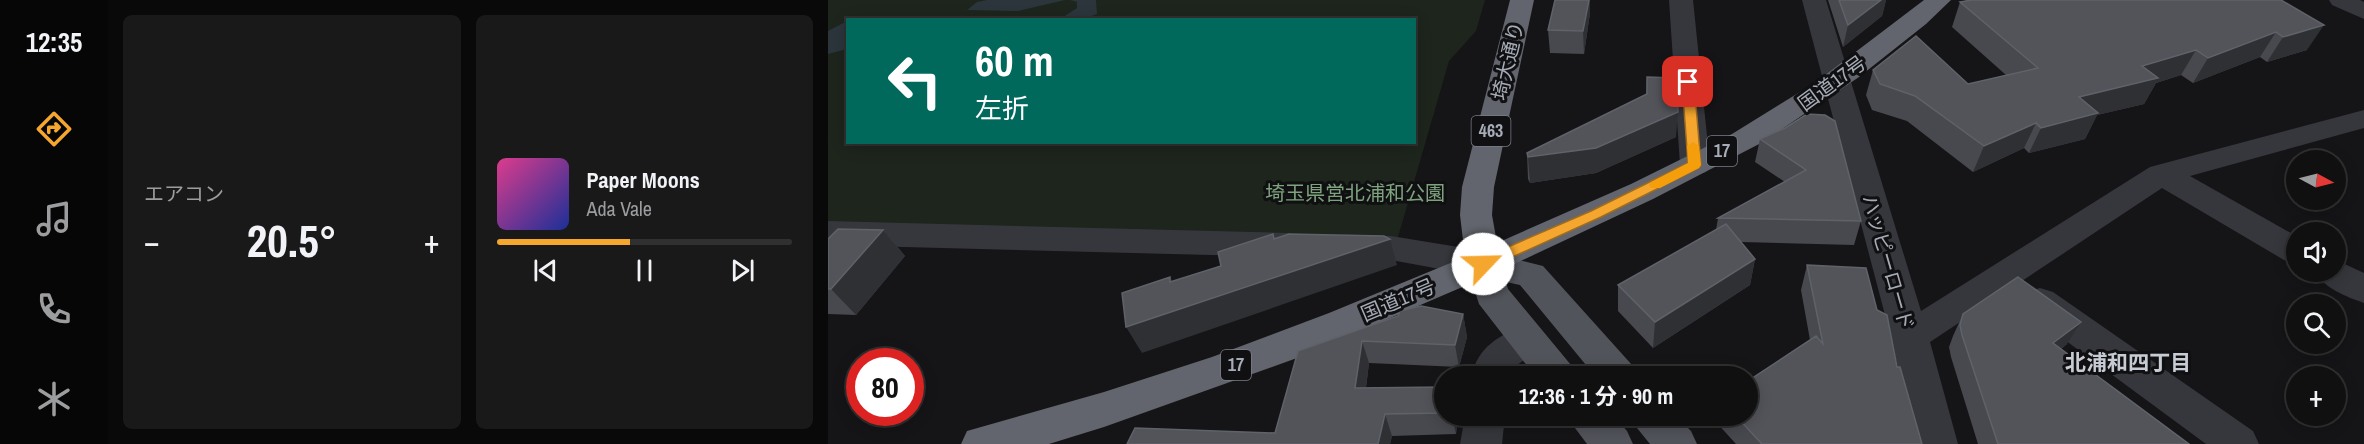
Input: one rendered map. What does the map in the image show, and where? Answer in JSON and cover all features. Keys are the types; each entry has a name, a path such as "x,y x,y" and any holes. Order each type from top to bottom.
{"highway":[{"name":"埼大通り","path":"1483,264 1476,216 1478,188 1522,0"},
{"name":"国道17号","path":"982,444 1122,403 1229,368 1331,329 1596,214 1751,137 1836,81 1897,36 1939,0"}],"main road":[{"path":"1549,366 1492,294 1483,264 1531,275 1609,366"},
{"path":"1597,426 1612,444"},
{"path":"1660,426 1676,444"}],"street":[{"path":"1681,0 1695,165"},
{"name":"ハッピーロード","path":"1814,0 1908,330 1937,444"},
{"path":"2341,0 2364,12"},
{"path":"1908,330 1921,330 2161,174 2364,119"},
{"path":"2161,174 2286,245"},
{"path":"828,266 842,234 1391,248 1483,264"},
{"path":"2004,276 2238,444"},
{"path":"2346,279 2364,289"},
{"path":"1493,366 1499,356 1527,340"},
{"path":"1481,444 1484,426"}],"green space":[{"name":"埼玉県営北浦和公園","path":"828,0 1485,0 1476,31 1449,61 1396,244 828,226"}],"shaded area":[{"path":"1065,0 1018,11 967,10 977,2"},
{"path":"1070,0 1096,0 1097,14 1086,18 1062,18 1077,8 1077,2"},
{"path":"846,22 846,49 828,54 828,31"}],"building":[{"path":"1555,0 1589,0 1583,31 1548,30"},
{"path":"1839,0 1881,0 1848,25"},
{"path":"1972,0 2281,0 2324,25 2283,37 2276,32 2208,58 2196,50 2142,66 2158,78 2079,97 2098,113 2041,128 2036,123 1984,146 1915,96 1880,84 1873,70 1916,36 1968,84 2038,68 1960,2"},
{"path":"1647,77 1676,78 1678,112 1596,148 1528,157 1527,153 1647,94"},
{"path":"1807,114 1825,115 1835,121 1861,221 1718,218 1806,170 1760,139 1785,128"},
{"path":"1726,224 1755,259 1655,322 1618,285"},
{"path":"838,229 883,230 831,289 828,289 828,239"},
{"path":"1273,234 1274,239 1289,234 1384,236 1390,239 1126,327 1122,293 1170,277 1170,282 1221,266 1218,252"},
{"path":"1807,265 1866,268 1877,310 1887,315 1897,367 1900,367 1922,444 1762,444 1745,426 1758,426 1758,374 1816,336 1823,344"},
{"path":"2018,277 2081,322 2053,343 2189,444 1998,444 1960,325 1963,314"},
{"path":"1421,306 1463,314 1455,345 1362,341 1355,388 1434,387 1434,413 1385,414 1378,444 1127,444 1135,428 1275,433 1298,351 1398,316 1400,311"}],"slow traffic":[{"path":"1655,185 1695,165 1693,146"}],"district":[{"name":"北浦和四丁目","path":"2128,363"}],"route":[{"path":"1483,264 1596,214 1695,165 1688,82"}]}
